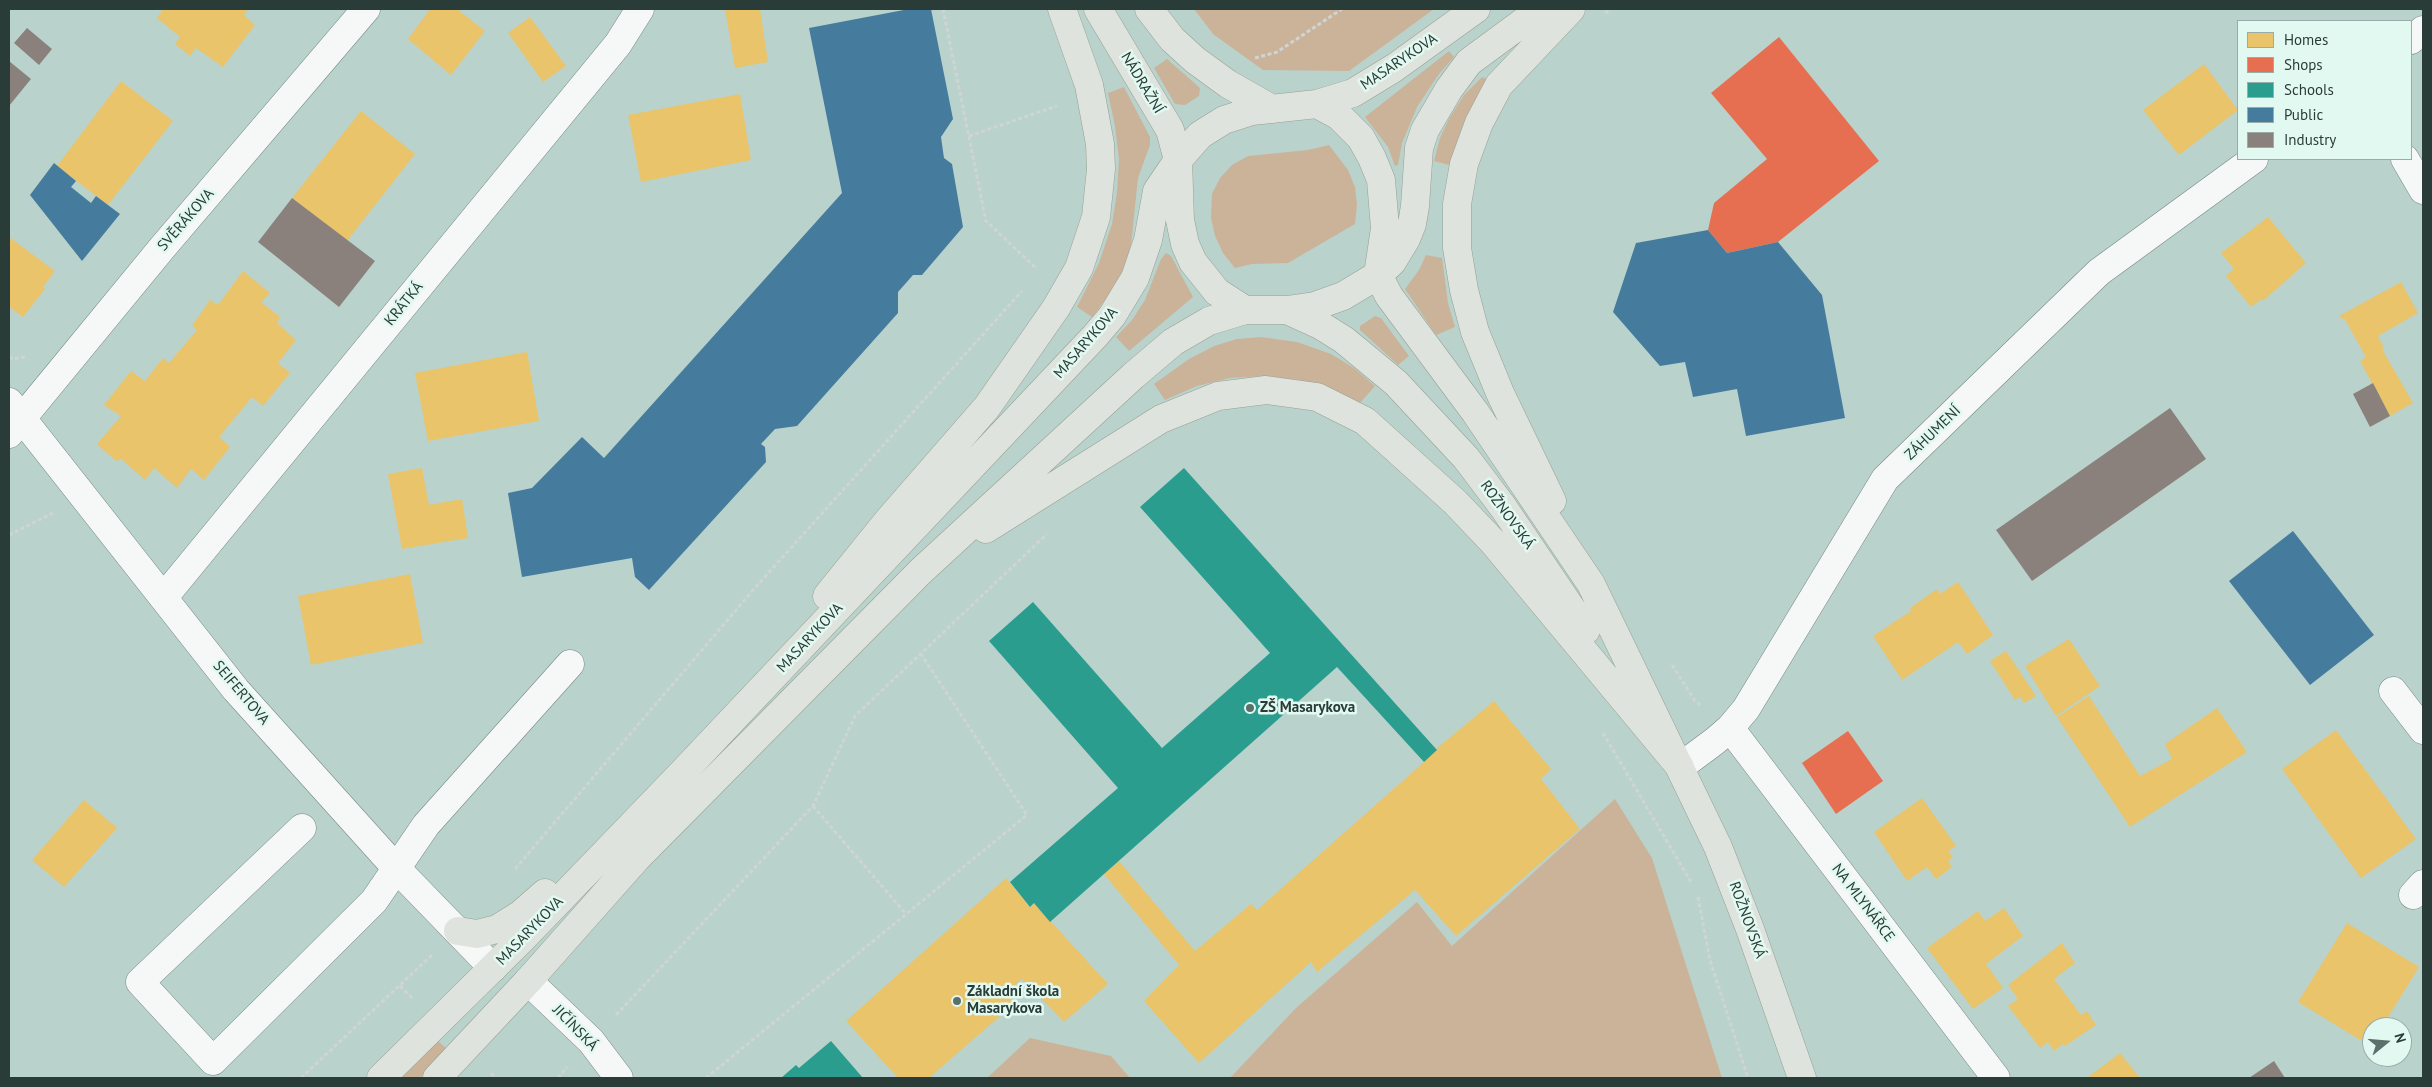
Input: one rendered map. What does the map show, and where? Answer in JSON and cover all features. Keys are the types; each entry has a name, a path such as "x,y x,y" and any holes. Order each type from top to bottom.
{"main road":[{"path":"458,931 485,934 497,930 522,914 684,771 886,523 988,407 1070,286 1088,243 1096,217 1101,169 1100,144 1089,85 1062,9"},
{"name":"NÁDRAŽNÍ","path":"1098,9 1164,120 1175,144 1178,160 1180,220 1193,262 1217,292 1245,310"},
{"path":"1149,9 1172,39 1194,60 1228,84 1272,109"},
{"name":"MASARYKOVA","path":"381,1078 493,968 684,771 1112,316 1126,296 1141,264 1157,192 1178,160 1200,135 1224,120 1252,112 1317,104 1353,93 1394,68 1476,9"},
{"path":"1287,310 1330,302 1378,275 1392,262 1406,239 1415,206 1420,148 1425,130 1449,89 1469,62 1541,9"},
{"path":"1571,9 1499,85 1478,123 1464,164 1458,196 1457,248 1464,290 1475,332 1500,393 1591,584"},
{"path":"1317,104 1339,116 1361,138 1372,158 1380,180 1385,228 1378,275"},
{"name":"ROŽNOVSKÁ","path":"1378,275 1389,296 1475,412 1591,584 1702,811 1734,883 1802,1078"},
{"name":"MASARYKOVA","path":"438,1078 528,981 637,858 921,571 1134,376 1173,342 1209,321 1245,310 1287,310"},
{"name":"ROŽNOVSKÁ","path":"1287,310 1320,325 1344,340 1396,383 1466,458 1503,507 1680,767"},
{"path":"921,571 1078,469 1161,418 1218,396 1266,390 1318,397 1366,421 1462,509 1493,542 1680,767"},
{"path":"376,1078 437,1024"}],"street":[{"name":"SVĚRÁKOVA","path":"13,418 162,248 366,9"},
{"name":"KRÁTKÁ","path":"164,597 618,44 640,9"},
{"path":"2412,39 2423,30"},
{"name":"ZÁHUMENÍ","path":"1680,767 1730,728 1746,709 1885,479 2099,272 2253,160"},
{"path":"2406,160 2423,190"},
{"name":"SEIFERTOVA","path":"13,418 80,490 236,690 397,869 493,968"},
{"path":"302,828 140,982 213,1061 374,901 426,825 570,664"},
{"path":"2393,691 2423,730"},
{"name":"NA MLYNÁŘCE","path":"1730,728 1996,1078"},
{"name":"JIČÍNSKÁ","path":"528,981 591,1041 619,1078"}],"path":[{"path":"942,9 986,221 1039,271 1044,264"},
{"path":"1246,56 1254,58 1278,52 1342,9"},
{"path":"969,136 1058,105"},
{"path":"515,870 754,589 1026,286"},
{"path":"9,535 47,518 60,509 80,490"},
{"path":"558,1078 812,806 855,716 1054,528"},
{"path":"706,1078 1027,815 921,654"},
{"path":"1602,730 1696,890 1710,960 1748,1078"},
{"path":"812,806 906,914"},
{"path":"301,1078 434,954"},
{"path":"491,1074 496,1078"}],"shaded area":[{"path":"1194,9 1434,9 1349,71 1263,70 1213,34"},
{"path":"1449,51 1454,57 1439,74 1417,107 1402,143 1398,165 1395,166 1388,147 1365,117"},
{"path":"1167,59 1200,88 1199,96 1185,105 1175,104 1154,68"},
{"path":"1482,77 1486,79 1464,122 1449,165 1434,161 1440,138 1450,117 1464,95"},
{"path":"1124,87 1150,137 1150,145 1138,178 1131,245 1124,270 1117,284 1092,317 1077,307 1099,263 1112,224 1117,192 1119,159 1108,93"},
{"path":"1329,145 1348,170 1355,187 1357,205 1355,224 1288,263 1252,264 1235,268 1223,253 1215,236 1211,218 1212,194 1220,178 1232,165 1248,156 1308,150"},
{"path":"1166,253 1171,256 1193,297 1129,351 1116,337 1132,320 1145,300 1161,259"},
{"path":"1426,255 1442,258 1448,303 1455,327 1436,335 1405,289 1419,270"},
{"path":"1375,316 1381,318 1409,356 1398,365 1360,330 1360,326"},
{"path":"1261,337 1297,342 1331,354 1354,368 1375,386 1360,403 1330,389 1299,380 1265,376 1230,378 1197,386 1165,400 1154,384 1189,359 1214,346 1237,339"},
{"path":"1615,799 1652,858 1722,1078 1230,1078 1296,1008 1417,902 1452,946"},
{"path":"1030,1038 1111,1056 1130,1078 987,1078"},
{"path":"437,1040 448,1050 420,1078 401,1078"}],"building: Homes":[{"path":"163,9 249,9 244,15 255,25 223,67 196,48 190,56 175,44 180,37 157,18"},
{"path":"430,9 457,9 485,31 451,75 408,39"},
{"path":"725,9 760,9 768,62 735,68"},
{"path":"530,17 566,66 543,82 508,33"},
{"path":"2204,64 2237,109 2237,111 2179,155 2143,110"},
{"path":"121,81 173,121 108,205 57,166"},
{"path":"740,94 751,160 641,182 628,115"},
{"path":"361,111 415,154 347,241 292,198"},
{"path":"2268,217 2306,263 2263,301 2262,299 2251,307 2226,276 2234,269 2221,253"},
{"path":"9,237 55,271 43,287 45,289 23,317 9,307"},
{"path":"243,271 270,293 261,302 280,317 277,323 296,340 278,363 290,373 263,406 252,397 219,437 230,447 204,480 191,469 177,488 154,468 145,480 121,459 116,461 97,444 121,416 104,405 131,371 145,381 163,358 169,363 197,330 192,326 210,300 218,305"},
{"path":"2401,282 2418,313 2378,336 2384,348 2382,349 2413,403 2390,416 2360,361 2366,357 2344,318 2342,319 2339,316"},
{"path":"527,352 539,421 428,441 415,373"},
{"path":"422,468 429,505 462,499 468,538 402,549 388,474"},
{"path":"410,574 423,643 311,665 298,596"},
{"path":"1958,582 1993,635 1967,654 1958,642 1902,680 1873,636 1911,611 1910,608 1937,589 1940,594"},
{"path":"2069,639 2100,686 2056,716 2025,666"},
{"path":"2006,651 2036,696 2024,703 2020,697 2015,700 1990,661"},
{"path":"2089,696 2140,776 2172,759 2165,744 2217,708 2247,752 2130,827 2057,717"},
{"path":"1494,701 1551,769 1541,779 1580,829 1456,936 1415,890 1317,972 1311,962 1199,1063 1144,1001 1179,965 1104,874 1119,861 1195,951 1251,904 1257,910 1424,762 1436,749"},
{"path":"2336,730 2416,839 2361,878 2282,769"},
{"path":"1922,798 1956,846 1948,851 1953,857 1948,861 1952,867 1936,879 1927,867 1907,881 1874,832"},
{"path":"84,800 117,828 64,887 32,860"},
{"path":"1006,878 1030,907 1034,903 1108,984 1064,1022 1022,979 1006,993 1015,1003 929,1078 898,1078 846,1021"},
{"path":"2004,908 2023,936 1986,964 2003,988 1973,1009 1927,948 1978,911 1985,921"},
{"path":"2347,923 2419,967 2388,1017 2362,1017 2362,1041 2298,1002"},
{"path":"2062,943 2075,963 2054,979 2081,1015 2087,1011 2096,1025 2065,1046 2063,1044 2054,1051 2048,1042 2040,1048 2008,1006 2018,999 2008,985"},
{"path":"2120,1053 2140,1078 2087,1078"}],"building: Shops":[{"path":"1779,37 1879,161 1778,242 1727,253 1708,230 1714,203 1767,159 1711,93"},
{"path":"1848,731 1883,781 1836,814 1802,763"}],"building: Schools":[{"name":"ZŠ Masarykova","path":"1184,468 1437,750 1424,762 1337,667 1050,922 1034,903 1030,907 1010,882 1118,788 989,641 1033,602 1162,748 1270,653 1140,507"},
{"path":"831,1041 863,1078 781,1078 796,1065 799,1068"}],"building: Public":[{"path":"909,9 931,9 953,119 941,137 944,158 952,164 963,227 922,275 913,275 898,292 898,313 797,426 775,429 761,444 765,447 766,462 649,590 635,577 632,558 522,577 508,493 532,488 582,437 604,458 842,193 809,28"},
{"path":"54,163 76,181 71,187 91,203 96,196 120,214 82,261 30,195"},
{"path":"1708,230 1727,253 1778,242 1822,295 1845,418 1746,436 1737,389 1693,397 1685,362 1660,366 1613,312 1636,243"},
{"path":"2293,531 2374,635 2310,685 2229,581"}],"building: Industry":[{"path":"27,28 52,49 39,65 14,43"},
{"path":"9,61 31,79 9,106"},
{"path":"292,198 375,261 339,307 258,242"},
{"path":"2373,383 2390,416 2370,427 2353,394"},
{"path":"2170,408 2206,459 2032,581 1996,530"},
{"path":"2274,1061 2285,1078 2249,1078"}],"place":[{"name":"ZŠ Masarykova","path":"1250,708"},
{"name":"Základní škola Masarykova","path":"957,1001"}]}
